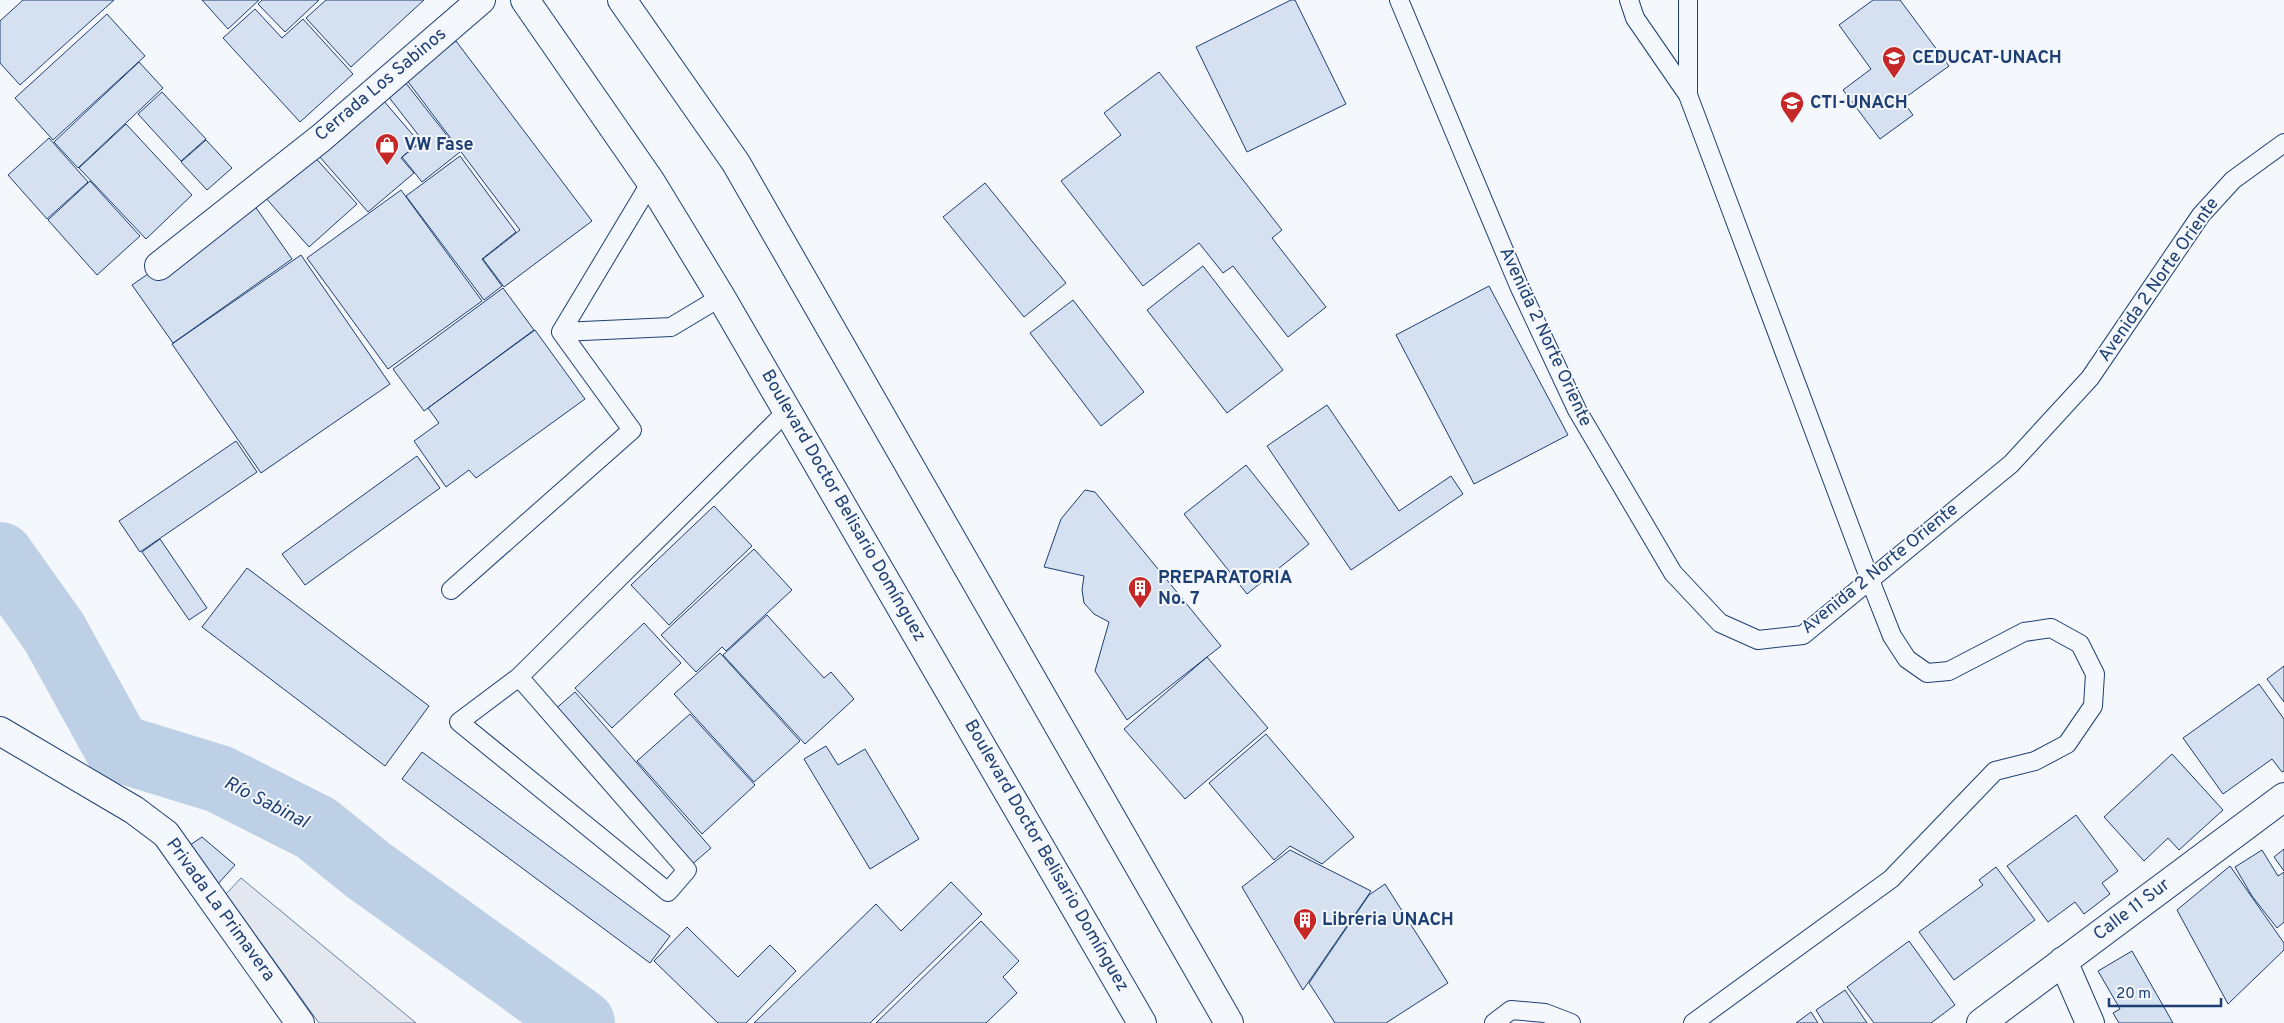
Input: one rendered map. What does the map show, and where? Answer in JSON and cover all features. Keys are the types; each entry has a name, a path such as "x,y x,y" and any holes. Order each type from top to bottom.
{"main road":[{"name":"Cerrada Los Sabinos","path":"159,266 321,138 481,0"},
{"name":"Boulevard Doctor Belisario Domínguez","path":"525,0 651,182 721,297 1142,1023"},
{"path":"622,0 736,163 1229,1023"},
{"name":"Privada La Primavera","path":"0,731 134,810 166,834 300,1023"},
{"name":"Calle 11 Sur","path":"1981,1023 2284,797"},
{"path":"2063,961 2090,1023"}],"lane":[{"name":"Avenida 2 Norte Oriente","path":"1399,0 1519,286 1577,410 1673,573 1720,624 1758,640 1803,635 2011,464 2090,378 2201,215 2232,180 2284,143"},
{"path":"1629,0 1635,18 1688,95 1870,580 1892,636 1907,659 1927,673 1949,671 2024,632 2052,628 2080,644 2095,674 2093,706 2067,744 2035,761 1995,771 1892,879 1693,1023"},
{"path":"1688,0 1688,95"},
{"path":"560,332 651,182"},
{"path":"560,332 671,327 721,297"},
{"path":"451,590 632,430 560,332"},
{"path":"519,677 687,870 668,892 459,722 519,677 788,410"},
{"path":"1494,1023 1511,1010 1545,1014 1571,1023"}],"shaded area":[{"path":"241,878 416,1023 319,1023 226,894"}],"building":[{"path":"23,0 114,0 20,85 0,63 0,21"},
{"path":"202,0 259,0 228,29"},
{"path":"262,0 319,0 285,32 258,4"},
{"path":"326,0 424,0 351,67 306,18"},
{"path":"1291,0 1295,0 1346,104 1247,152 1196,47"},
{"name":"CEDUCAT-UNACH","path":"1873,0 1900,0 1949,66 1902,100 1913,115 1880,139 1843,90 1871,69 1839,25"},
{"path":"255,9 282,38 303,19 353,74 300,122 223,38"},
{"path":"107,14 145,56 53,140 15,98"},
{"path":"456,41 592,221 504,287 483,259 520,230 406,79"},
{"path":"139,62 163,88 78,168 54,142"},
{"path":"1159,72 1282,230 1272,238 1326,307 1288,337 1233,266 1223,273 1199,243 1143,286 1061,181 1121,135 1104,113"},
{"path":"405,82 460,152 422,182 402,157 423,141 388,96"},
{"path":"162,92 206,139 181,161 138,114"},
{"path":"383,100 419,142 401,158 414,173 368,212 319,156"},
{"path":"126,124 192,195 146,239 79,168"},
{"path":"49,138 88,182 47,219 8,175"},
{"path":"206,140 232,168 207,190 181,162"},
{"path":"312,154 357,204 309,247 264,196"},
{"path":"460,156 516,232 482,259 502,286 484,300 406,196"},
{"path":"90,181 140,236 97,275 48,220"},
{"path":"985,183 1066,283 1024,317 943,217"},
{"path":"401,190 482,301 388,369 307,258"},
{"path":"252,202 292,259 173,343 132,285"},
{"path":"301,255 390,384 261,473 172,344"},
{"path":"1203,266 1283,370 1227,413 1147,310"},
{"path":"1489,286 1568,435 1474,484 1396,335"},
{"path":"503,288 534,330 424,411 393,369"},
{"path":"1073,300 1144,392 1101,426 1030,333"},
{"path":"535,330 585,399 476,478 469,470 446,487 414,441 439,423 428,408"},
{"path":"1327,405 1399,511 1451,476 1463,494 1351,570 1267,446"},
{"path":"236,441 257,472 140,552 119,521"},
{"path":"417,456 440,488 305,585 282,554"},
{"path":"1246,465 1309,544 1247,594 1184,514"},
{"name":"PREPARATORIA No. 7","path":"1085,490 1095,492 1221,646 1127,720 1095,671 1109,622 1094,614 1084,603 1082,590 1084,576 1044,567 1061,519"},
{"path":"714,506 752,546 669,625 631,585"},
{"path":"160,539 207,608 189,620 142,552"},
{"path":"754,549 792,590 726,651 722,647 696,672 661,635"},
{"path":"247,568 429,706 385,766 202,627"},
{"path":"767,615 824,678 831,672 854,699 805,744 723,655"},
{"path":"644,623 681,663 612,728 575,688"},
{"path":"720,653 800,741 754,782 674,694"},
{"path":"1207,657 1268,728 1185,799 1124,729"},
{"path":"2284,666 2284,702 2267,679"},
{"path":"2259,684 2284,719 2284,771 2282,772 2272,759 2223,794 2183,738"},
{"path":"575,692 711,848 689,867 553,711"},
{"path":"690,714 755,785 702,834 637,761"},
{"path":"1266,734 1354,837 1322,864 1290,846 1274,860 1209,783"},
{"path":"826,746 838,765 865,749 919,839 870,869 804,759"},
{"path":"422,752 670,936 650,963 402,779"},
{"path":"2172,754 2223,810 2179,850 2168,838 2144,861 2104,817"},
{"path":"2076,815 2118,871 2102,883 2110,894 2084,914 2075,902 2048,922 2007,866"},
{"path":"202,837 235,865 217,885 190,845"},
{"path":"2284,849 2284,871 2274,857"},
{"name":"Libreria UNACH","path":"1290,850 1371,891 1303,990 1242,887"},
{"path":"2262,850 2278,876 2284,872 2284,922 2277,928 2252,896 2235,867"},
{"path":"2230,866 2284,943 2284,950 2228,1004 2177,910"},
{"path":"1996,867 2035,920 1954,980 1919,932 1983,885 1979,880"},
{"path":"951,882 982,914 870,1023 754,1023 876,904 901,931"},
{"path":"1385,884 1448,983 1386,1023 1335,1023 1309,983 1369,895"},
{"path":"981,921 1019,961 1003,977 1017,993 986,1023 876,1023"},
{"path":"687,927 738,977 770,945 796,971 746,1023 718,1023 654,961"},
{"path":"1909,941 1955,1005 1931,1023 1874,1023 1847,987"},
{"path":"2132,951 2173,1023 2119,1023 2113,1013 2120,1009 2098,971"},
{"path":"1845,990 1867,1023 1824,1023 1816,1010"},
{"path":"1811,1012 1818,1023 1796,1023"}],"waterway":[{"name":"Río Sabinal","path":"0,556 54,632 118,748 219,779 316,828 368,870 581,1023"}],"place":[{"name":"CEDUCAT-UNACH","path":"1894,79"},
{"name":"CTI-UNACH","path":"1792,124"},
{"name":"VW Fase","path":"387,166"},
{"name":"PREPARATORIA No. 7","path":"1140,609"},
{"name":"Libreria UNACH","path":"1305,941"}]}
